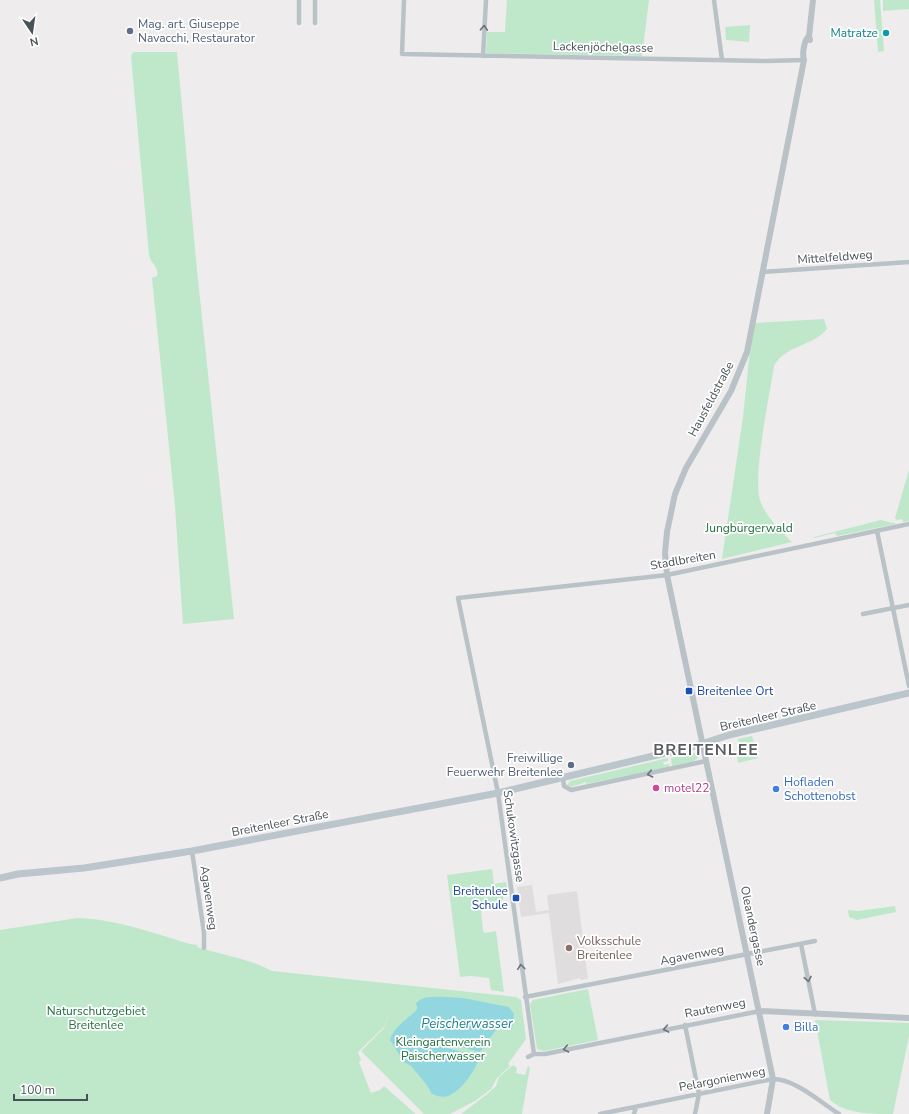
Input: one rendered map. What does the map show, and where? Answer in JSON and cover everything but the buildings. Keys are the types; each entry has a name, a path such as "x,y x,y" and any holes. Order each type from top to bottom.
{"main road":[{"name":"Breitenleer Straße","path":"0,878 18,874 84,868 192,851 498,793 563,779 703,744 729,734 909,693"}],"street":[{"path":"299,23 300,0"},
{"path":"315,0 315,23"},
{"name":"Lackenjöchelgasse","path":"404,0 402,54 722,60 804,60"},
{"path":"483,56 486,0"},
{"path":"714,0 722,60"},
{"name":"Hausfeldstraße","path":"703,744 667,575 665,553 667,532 675,494 686,468 740,372 747,352 804,60 803,57 806,38 809,36 814,0"},
{"name":"Mittelfeldweg","path":"762,272 909,262"},
{"name":"Stadlbreiten","path":"458,598 667,575 909,524"},
{"path":"877,531 909,686"},
{"name":"Schukowitzgasse","path":"458,598 498,793 534,1054"},
{"path":"863,614 909,604"},
{"name":"Oleandergasse","path":"703,744 773,1079 767,1114"},
{"path":"563,779 564,786 570,790 706,761"},
{"name":"Agavenweg","path":"192,851 204,933 204,948"},
{"name":"Agavenweg","path":"525,997 815,941"},
{"path":"801,944 815,1014"},
{"name":"Rautenweg","path":"528,1057 534,1054 545,1054 760,1011 909,1018"},
{"path":"685,1025 699,1094 695,1114"},
{"name":"Pelargonienweg","path":"600,1114 773,1079 782,1079 819,1100 839,1114"},
{"path":"634,1114 636,1107"}],"shaded area":[{"name":"Volksschule Breitenlee","path":"532,885 536,912 549,910 547,895 577,891 588,979 580,980 580,978 558,984 549,913 521,917 517,887"}],"green space":[{"path":"507,0 649,0 642,56 486,53 487,32 505,32"},
{"path":"874,0 880,0 884,51 878,52"},
{"path":"883,0 909,0 909,9 883,11"},
{"path":"750,25 749,42 726,40 725,27"},
{"path":"177,52 197,270 234,619 183,624 175,507 152,278 157,276 157,273 149,255 131,56 132,53"},
{"name":"Jungbürgerwald","path":"824,319 827,329 821,335 785,354 774,366 762,437 758,476 761,503 771,519 792,542 722,559 743,417 750,349 755,323"},
{"path":"909,470 909,521 903,522 902,519 897,520 895,518"},
{"path":"881,520 896,524 837,536 835,533 814,538 814,537"},
{"path":"752,736 758,758 738,763 737,757 741,756 738,739"},
{"path":"695,753 699,757 694,761 672,766 671,758"},
{"path":"668,758 668,761 663,762 664,765 669,764 670,767 586,784 586,782 571,787 567,785 570,781"},
{"path":"492,869 494,884 506,882 507,887 500,908 481,911 483,931 485,933 496,931 504,992 491,990 489,978 471,976 460,977 447,875"},
{"path":"895,906 896,912 857,920 849,917 848,910 858,911"},
{"name":"Naturschutzgebiet Breitenlee","path":"77,918 106,921 134,927 190,944 198,945 197,947 244,960 272,971 516,997 521,1000 526,1039 508,1064 510,1066 497,1078 491,1089 475,1101 450,1114 424,1114 361,1051 384,1028 392,1007 384,1027 358,1052 361,1060 359,1062 371,1093 380,1090 384,1086 416,1114 0,1114 0,930"},
{"path":"588,989 598,1040 544,1051 537,1049 530,1004 533,1000"},
{"path":"815,1020 909,1023 909,1036 893,1114 851,1111 836,1105 830,1100"},
{"path":"513,1065 517,1068 516,1073 525,1075 528,1066 530,1067 522,1114 461,1114 496,1086 499,1077"}],"water":[{"name":"Peischerwasser","path":"430,997 463,998 509,1007 514,1014 512,1029 497,1029 489,1039 490,1043 479,1052 433,1039 434,1044 476,1056 478,1062 462,1086 453,1094 442,1097 432,1094 411,1066 404,1062 390,1040 395,1030 416,1011 416,1003 419,1000"}],"place":[{"name":"Mag. art. Giuseppe Navacchi, Restaurator","path":"130,31"},
{"name":"Matratze","path":"886,33"},
{"name":"Breitenlee Ort","path":"689,691"},
{"name":"Freiwillige Feuerwehr Breitenlee","path":"571,765"},
{"name":"motel22","path":"656,788"},
{"name":"Hofladen Schottenobst","path":"776,789"},
{"name":"Breitenlee Schule","path":"516,898"},
{"name":"Volksschule Breitenlee","path":"569,948"},
{"name":"Billa","path":"786,1027"}],"district":[{"name":"BREITENLEE","path":"706,749"}],"park label":[{"name":"Kleingartenverein Paischerwasser","path":"443,1049"}]}
